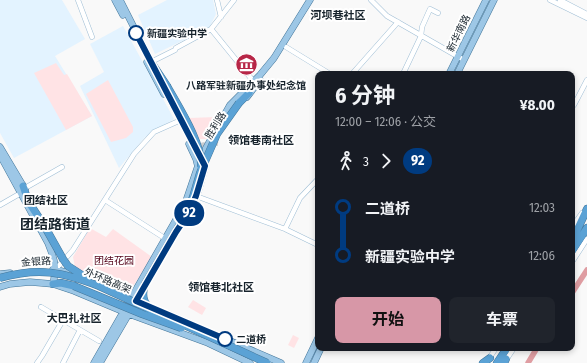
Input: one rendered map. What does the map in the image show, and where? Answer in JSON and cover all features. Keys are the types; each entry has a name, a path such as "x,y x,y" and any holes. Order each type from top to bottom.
{"highway":[{"path":"151,62 167,86 198,148 201,160 193,197 186,214 143,289 144,301 148,306 157,312"},
{"path":"199,170 217,134 239,103 249,93"},
{"path":"23,189 28,201 68,266 103,288"},
{"path":"575,238 587,208"},
{"path":"575,238 587,216"},
{"path":"575,239 587,230"},
{"name":"外环路高架","path":"0,278 11,275 46,272 64,274 103,288 267,363"},
{"name":"外环路高架","path":"0,283 30,276 63,278 102,291 258,363"},
{"path":"53,284 61,283 74,286 142,314 181,328"},
{"path":"488,362 499,351"},
{"path":"497,363 505,351"}],"main road":[{"path":"115,0 205,166"},
{"path":"120,0 179,120 193,151 199,170"},
{"path":"134,300 185,204 199,170 201,157 230,105 254,82 274,58 310,0"},
{"name":"胜利路","path":"127,313 176,232 184,222 196,196 205,166 214,144 224,127 249,93 277,61 314,0"},
{"name":"新华南路","path":"450,71 486,0"},
{"name":"新华南路","path":"458,71 494,0"},
{"path":"0,147 73,274"},
{"path":"0,155 23,189 54,257 56,269 53,284"},
{"name":"金银路","path":"0,274 56,269 73,274 106,290 134,300 281,363"},
{"name":"金银路","path":"0,287 10,284 30,282 53,284 208,343 250,363"},
{"path":"94,363 127,313"},
{"path":"100,363 127,313"},
{"path":"306,363 315,344"},
{"path":"314,363 320,351"}],"street":[{"path":"78,0 92,37"},
{"path":"217,0 221,16"},
{"path":"151,62 211,29 234,0"},
{"path":"371,0 387,16 458,55 464,60"},
{"path":"550,0 587,18"},
{"path":"560,0 587,14"},
{"path":"404,71 421,36 422,27 430,9 438,13"},
{"path":"355,71 398,22"},
{"path":"211,29 254,82"},
{"path":"286,47 325,71"},
{"path":"575,103 587,80"},
{"path":"56,269 73,250 134,154 154,132 179,120"},
{"path":"0,205 23,189 62,167"},
{"path":"285,229 300,198 315,182"},
{"path":"196,196 285,229 315,244"},
{"path":"105,200 166,239"},
{"path":"575,223 587,208"},
{"path":"575,257 587,239"},
{"path":"41,307 98,341"},
{"path":"37,363 63,320"},
{"path":"63,363 80,330"},
{"path":"488,362 494,351"},
{"path":"505,362 512,351"}],"shaded area":[{"path":"0,0 62,0 85,39 55,56 92,116 14,158 0,133"},
{"path":"167,0 213,0 216,14 209,28 155,54 138,15"},
{"name":"新疆实验中学","path":"123,26 174,119 145,137 119,168 80,86 104,72 90,44"}],"green space":[{"path":"56,63 64,75 67,74 92,116 66,130 34,73"},
{"path":"108,80 133,127 133,132 126,138 111,142 86,94"},
{"path":"217,117 206,136 208,137 207,139 198,139 189,118"},
{"name":"团结花园","path":"90,228 106,237 113,229 152,257 134,285 127,288 118,289 82,274 75,267 73,257"},
{"path":"193,300 206,308 202,315 188,307"},
{"path":"293,335 299,338 294,348 288,345"}],"waterway":[{"path":"575,288 587,270"},
{"path":"528,363 535,351"}],"tunnel":[{"path":"189,151 204,144 219,144"}],"bus line":[{"name":"92","path":"136,33 205,166 196,196 184,222 176,232 136,301 225,339"}],"place":[{"name":"新疆实验中学","path":"136,33"},
{"name":"八路军驻新疆办事处纪念馆","path":"246,65"},
{"name":"二道桥","path":"225,339"}],"district":[{"name":"河坝巷社区","path":"338,15"},
{"name":"领馆巷南社区","path":"261,140"},
{"name":"团结社区","path":"46,200"},
{"name":"团结路街道","path":"55,224"},
{"name":"领馆巷北社区","path":"221,287"},
{"name":"大巴扎社区","path":"74,318"}]}
